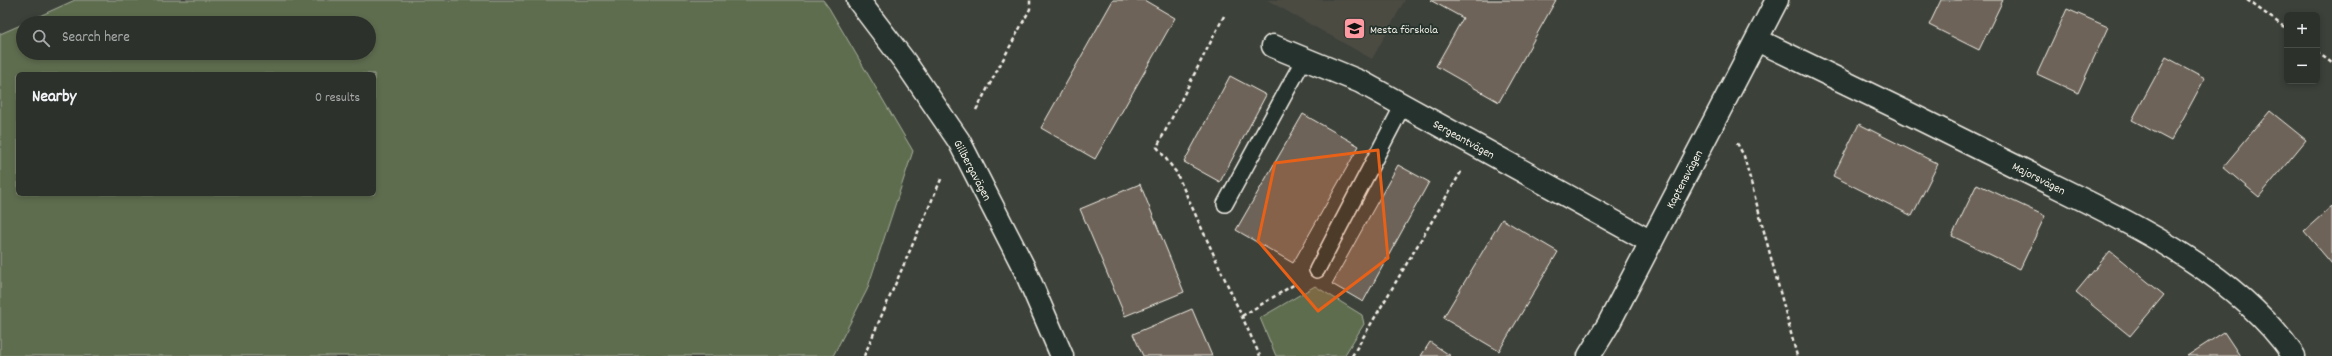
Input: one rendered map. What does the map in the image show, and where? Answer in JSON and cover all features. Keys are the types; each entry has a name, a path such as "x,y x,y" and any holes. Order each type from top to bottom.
{"street":[{"name":"Gillbergavägen","path":"858,0 905,62 959,141 1024,270 1062,356"},
{"name":"Kaptensvägen","path":"1589,356 1651,242 1777,0"},
{"name":"Majorsvägen","path":"1757,40 2150,234 2200,266 2247,304 2294,356"},
{"name":"Sergeantvägen","path":"1273,46 1361,82 1651,242"}],"lane":[{"path":"1224,204 1304,59"},
{"path":"1318,270 1403,105"}],"path":[{"path":"864,356 959,141 1030,9 1030,0"},
{"path":"2247,0 2284,27"},
{"path":"2320,54 2332,63"},
{"path":"1712,126 1734,139 1744,156 1796,356"},
{"path":"1352,356 1477,146"},
{"path":"1242,316 1318,270"}],"highlighted area":[{"path":"1378,150 1388,258 1318,311 1258,241 1275,163"}],"shaded area":[{"name":"Mesta förskola","path":"1267,0 1405,0 1372,59"}],"green space":[{"path":"75,0 823,0 913,151 867,290 833,356 0,356 0,34 16,27 16,60 376,60 376,16 40,16"},
{"path":"1315,286 1362,315 1364,324 1344,356 1276,356 1260,318"}],"building":[{"path":"1113,0 1144,0 1175,18 1095,159 1041,128"},
{"path":"1430,0 1556,0 1499,102 1436,66 1463,18"},
{"path":"1941,0 2003,0 1979,50 1929,25"},
{"path":"2067,9 2108,27 2078,93 2037,74"},
{"path":"2166,57 2205,78 2171,141 2132,120"},
{"path":"1230,76 1266,95 1220,182 1184,162"},
{"path":"2270,111 2306,140 2259,197 2223,167"},
{"path":"1303,114 1359,146 1293,263 1236,230"},
{"path":"1859,124 1938,164 1912,216 1833,176"},
{"path":"1398,165 1429,182 1363,302 1332,284"},
{"path":"1140,184 1184,292 1125,316 1080,209"},
{"path":"1977,184 2045,216 2020,269 1952,236"},
{"path":"2332,206 2332,264 2304,231"},
{"path":"1502,219 1558,252 1499,351 1443,318"},
{"path":"2110,251 2164,295 2130,336 2076,292"},
{"path":"1192,309 1212,356 1143,356 1133,334"},
{"path":"2224,332 2240,356 2187,356"},
{"path":"1430,342 1451,356 1421,356"}],"place":[{"name":"Mesta förskola","path":"1354,29"}]}
